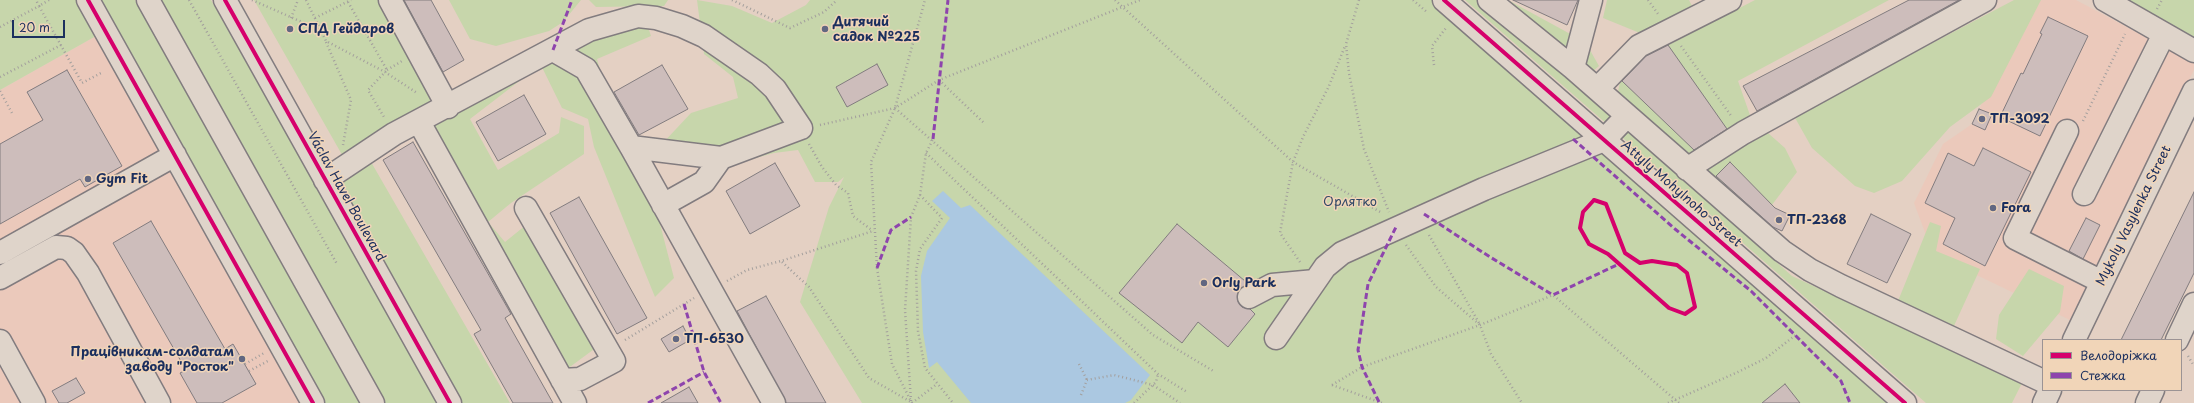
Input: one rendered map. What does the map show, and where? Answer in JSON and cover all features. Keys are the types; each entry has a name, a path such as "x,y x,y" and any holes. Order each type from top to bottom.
{"street":[{"path":"88,0 313,403"},
{"path":"148,0 373,403"},
{"name":"Václav Havel Boulevard","path":"225,0 450,403"},
{"path":"390,0 445,108"},
{"name":"Attyly Mohylnoho Street","path":"1444,0 1812,320 1905,403"},
{"path":"1489,0 1573,68 1782,251 1810,270 1841,286 2042,381"},
{"path":"1573,68 1591,0"},
{"path":"1597,89 1639,46 1730,0"},
{"path":"1687,169 1744,133 1985,0"},
{"path":"2105,0 2194,51"},
{"path":"325,180 394,134 589,30 638,16 656,18 682,26 704,36 760,74 775,89 801,128 721,158 631,147"},
{"path":"2084,194 2164,34"},
{"path":"553,50 586,69 774,403"},
{"name":"Mykoly Vasylenka Street","path":"2074,339 2194,91"},
{"path":"1276,338 1325,267 1342,253 1418,217 1604,140 1628,116"},
{"path":"419,122 575,403"},
{"path":"2066,131 2015,238 2102,282"},
{"path":"0,253 174,155"},
{"path":"663,205 704,182 721,158"},
{"path":"526,208 614,361 580,379 562,380"},
{"path":"0,278 56,247 67,248 74,253 88,273 159,403"},
{"path":"1249,297 1272,284 1315,281"},
{"path":"2177,339 2194,304"},
{"path":"0,341 34,403"},
{"path":"2044,403 2050,391"},
{"path":"2147,403 2153,391"}],"path":[{"path":"36,0 82,83 103,72"},
{"path":"0,27 49,0"},
{"path":"189,0 337,264"},
{"path":"252,0 320,30"},
{"path":"291,18 298,0"},
{"path":"306,0 326,41 351,100 342,146"},
{"path":"732,0 790,28 824,12 837,0"},
{"path":"912,403 892,364 877,268 871,162 895,108 925,0"},
{"path":"1115,0 1293,162 1391,218"},
{"path":"874,231 853,216 848,193 836,185 822,167 801,128 895,108 939,80 1140,0"},
{"path":"1648,0 1744,133"},
{"path":"315,18 350,1 387,70 368,90 394,134"},
{"path":"2066,131 2081,126 2134,16"},
{"path":"1434,65 1432,46 1446,28"},
{"path":"326,41 385,72 445,108"},
{"path":"1315,281 1280,233 1293,162 1303,137 1329,86 1346,44"},
{"path":"0,77 61,45"},
{"path":"939,80 984,123"},
{"path":"0,91 12,113"},
{"path":"895,108 1153,335 1215,372"},
{"path":"912,403 905,310 911,217 920,195 926,153 932,139"},
{"path":"926,153 1158,374 1187,392"},
{"path":"920,195 942,218 920,249 916,272 918,331 925,368 953,403"},
{"path":"1418,217 1480,325"},
{"path":"711,289 747,270 781,261 874,231"},
{"path":"781,261 809,286 869,378 912,403"},
{"path":"1382,403 1332,385 1362,367 1480,325 1553,295 1679,403"},
{"path":"608,351 684,304"},
{"path":"1668,403 1766,358 1812,320"},
{"path":"245,364 264,353"},
{"path":"249,372 268,361"},
{"path":"1079,364 1087,380 1081,395"},
{"path":"1134,403 1153,385 1158,374"},
{"path":"1087,380 1114,375 1153,385 1180,403"},
{"path":"912,403 937,384"}],"shaded area":[{"path":"2043,0 2076,0 2194,63 2194,70 2070,320 1933,254 1914,203 1943,144 1972,124 2030,3"},
{"path":"96,36 305,403 0,403 0,90"}],"green space":[{"path":"0,0 76,0 96,36 0,90"},
{"path":"98,0 135,0 359,403 325,403"},
{"path":"156,0 211,0 438,403 378,403"},
{"path":"254,0 382,0 432,95 427,108 345,160"},
{"path":"449,0 581,0 563,22 549,31 496,46 470,39"},
{"path":"589,0 668,0 664,6 596,7"},
{"name":"Орлятко","path":"697,0 732,6 772,23 806,5 810,0 1440,0 1900,403 862,403 800,302 829,207 844,177 838,182 815,182 798,150 774,153 708,171 661,145 691,113 738,98 733,77 704,54"},
{"path":"1465,0 1482,0 1792,276 2022,383 2012,403 1926,403"},
{"path":"1490,0 1508,0 1574,36 1578,29 1599,66 1592,72"},
{"path":"1607,0 1689,0 1696,14 1657,40 1603,18"},
{"path":"1755,0 1889,0 1738,81 1751,118 1785,148 1797,172 1749,235 1615,106 1620,82 1649,55"},
{"path":"2014,0 2041,0 1991,97 1950,127 1902,181 1874,193 1855,186 1812,148 1794,116"},
{"path":"2125,0 2194,0 2194,39"},
{"path":"645,18 651,36 597,59 605,88 637,135 674,278 655,297 594,147 588,119 562,108 536,55"},
{"path":"526,50 535,69 470,119 498,170 559,133 561,117 584,126 584,154 511,203 488,222 505,242 526,225 597,347 563,372 413,129 462,87"},
{"path":"367,155 510,403 461,403 333,175"},
{"path":"1930,222 1941,226 1936,251 1980,269 1953,328 1898,301"},
{"path":"2029,269 2064,286 2060,312 2023,356 1996,339 1999,315"}],"water":[{"path":"943,191 961,208 970,205 1150,375 1131,400 1125,403 971,403 937,362 929,368 923,332 921,276 927,251 950,218 932,201"}],"building":[{"path":"404,0 431,0 464,60 443,72"},
{"path":"1513,0 1578,0 1567,25"},
{"path":"1909,0 1959,0 1757,111 1743,86"},
{"path":"2048,17 2088,36 2040,136 2000,117 2021,73 2023,74 2042,34 2040,33"},
{"path":"1668,45 1727,129 1694,150 1622,81 1646,56"},
{"path":"877,64 888,85 847,107 836,87"},
{"path":"662,65 688,109 639,135 614,92"},
{"path":"67,70 122,166 85,187 80,179 0,224 0,144 43,120 27,92"},
{"path":"524,95 546,134 498,161 476,122"},
{"name":"ТП-3092","path":"1979,109 1992,114 1985,130 1972,124"},
{"path":"413,142 511,314 505,318 553,403 513,403 474,334 481,330 383,160"},
{"path":"1983,148 2031,172 1985,266 1943,244 1955,218 1925,203 1948,153 1974,166"},
{"path":"1730,162 1775,208 1790,215 1782,231 1773,227 1716,176"},
{"path":"775,163 800,206 750,234 726,191"},
{"path":"2194,192 2194,273 2161,339 2121,339"},
{"path":"579,197 647,318 617,334 550,213"},
{"path":"1871,214 1911,234 1887,283 1847,264"},
{"path":"2086,218 2100,225 2083,259 2069,251"},
{"path":"151,221 225,349 233,344 256,384 222,403 197,403 180,373 186,370 113,243"},
{"path":"1177,224 1245,281 1246,285 1238,291 1238,302 1242,307 1250,309 1255,314 1228,347 1198,322 1182,343 1119,293"},
{"path":"766,296 826,403 786,403 737,311"},
{"name":"ТП-6530","path":"683,326 690,340 669,352 661,339"},
{"path":"76,378 85,393 67,403 59,403 52,391"},
{"path":"1785,384 1800,403 1762,403"},
{"path":"689,387 698,403 661,403"}],"marked path":[{"path":"553,50 572,0"},
{"path":"933,139 948,0"},
{"path":"1573,139 1675,229 1751,291 1841,381 1850,403"},
{"path":"1424,214 1490,257 1553,295 1619,264"},
{"path":"877,268 891,230 911,217"},
{"path":"1379,402 1362,367 1358,350 1368,284 1396,227"},
{"path":"684,304 704,372 721,403"},
{"path":"648,403 704,372"}],"cycle path":[{"path":"88,0 313,403"},
{"path":"225,0 450,403"},
{"path":"1444,0 1905,403"},
{"path":"1594,200 1606,204 1625,253 1640,263 1652,261 1677,265 1687,273 1695,307 1685,314 1669,308 1608,254 1589,244 1580,228 1583,212 1594,200"}],"place":[{"name":"СПД Гейдаров","path":"290,29"},
{"name":"Дитячий садок №225","path":"825,29"},
{"name":"ТП-3092","path":"1982,119"},
{"name":"Gym Fit","path":"88,179"},
{"name":"Fora","path":"1993,208"},
{"name":"ТП-2368","path":"1779,220"},
{"name":"Orly Park","path":"1204,283"},
{"name":"ТП-6530","path":"676,339"},
{"name":"Працівникам-солдатам заводу \"Росток\"","path":"242,359"}]}
